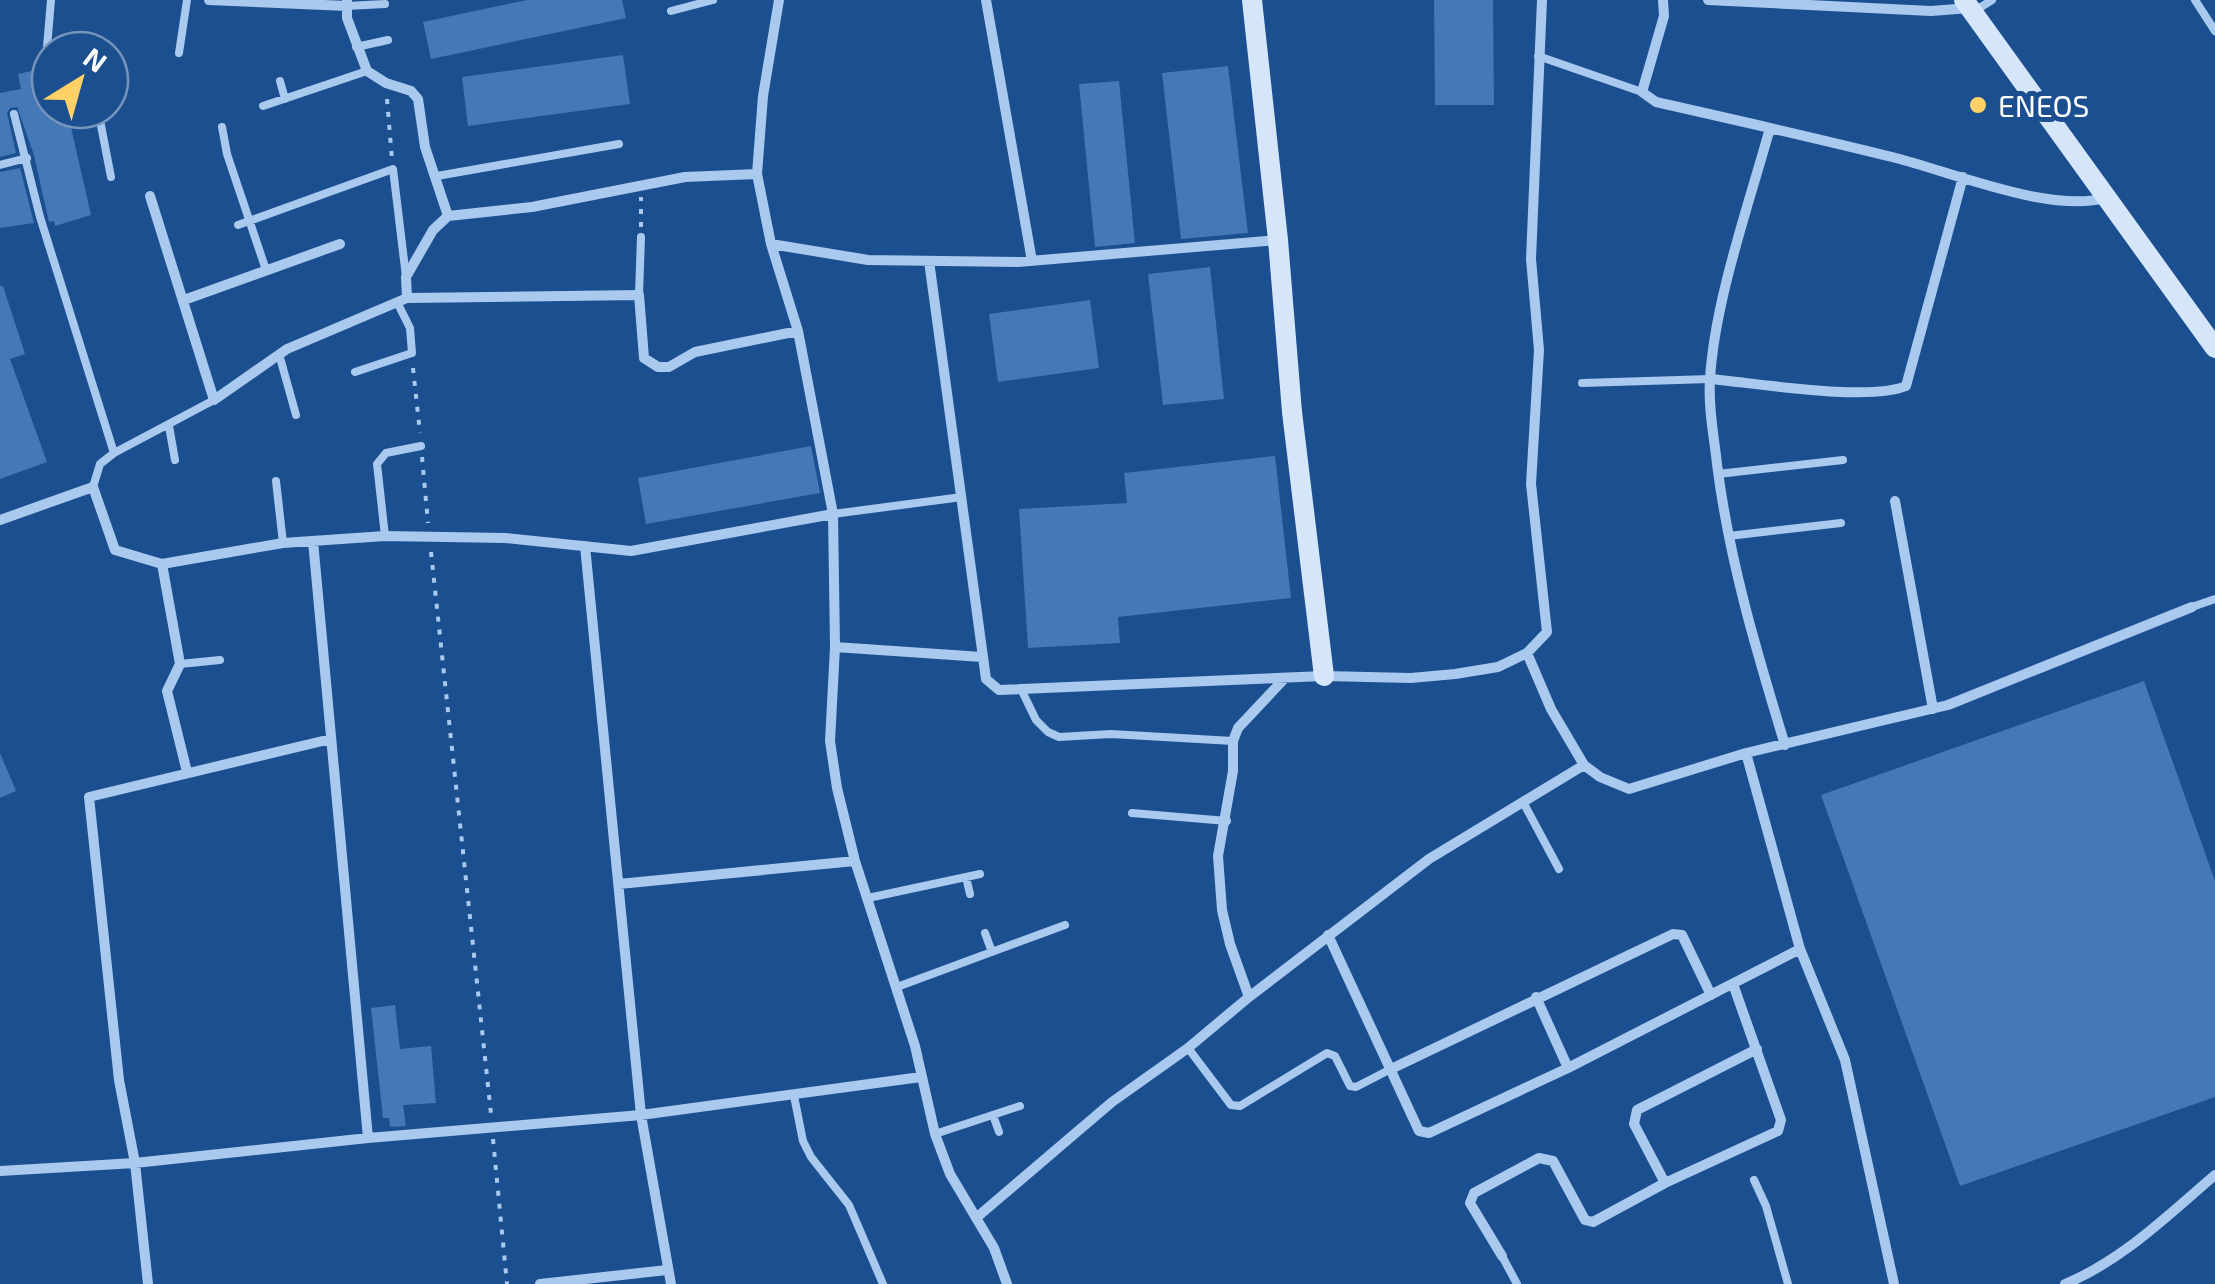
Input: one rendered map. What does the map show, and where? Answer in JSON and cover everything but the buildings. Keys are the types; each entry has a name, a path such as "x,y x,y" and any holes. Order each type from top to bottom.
{"street":[{"path":"209,0 347,3 356,47 368,71 386,83 403,82 418,99 425,147 448,216"},
{"path":"779,0 763,96 757,174 771,244 798,331 833,514 835,646 830,741 836,788 855,861 898,986 935,1134 950,1174 994,1248 1006,1284"},
{"path":"986,0 1032,261"},
{"path":"1252,0 1292,412 1324,676"},
{"path":"929,261 982,657 986,678 999,690 1324,676 1411,678 1498,667 1526,653 1546,632 1531,484 1538,350 1531,260 1542,0"},
{"path":"1663,0 1664,16 1642,92 1656,102 2068,202 2107,198"},
{"path":"1708,0 1931,11 1969,7 2215,348"},
{"path":"1770,128 1720,315 1710,379 1718,474 1729,536 1754,643 1784,745"},
{"path":"402,300 406,277 433,230 448,216 532,207 685,177 757,174"},
{"path":"1710,379 1850,392 1892,392 1906,386 1963,177"},
{"path":"150,196 214,400 279,354 402,300 639,295 644,358 658,367 670,367 695,352 798,331"},
{"path":"771,244 868,260 1032,261 1278,240"},
{"path":"184,300 340,244"},
{"path":"0,520 93,487 115,550 162,564 283,543 386,536 504,538 630,550 833,514"},
{"path":"1895,501 1932,709"},
{"path":"313,542 368,1138"},
{"path":"585,546 641,1114 672,1284"},
{"path":"162,564 180,664 167,690 186,772"},
{"path":"1526,653 1551,708 1584,765 1600,777 1629,789 1746,753 1932,709 2076,656 2192,607"},
{"path":"835,646 982,657"},
{"path":"1249,996 1222,910 1218,856 1227,821 1233,741 1238,728 1286,678"},
{"path":"148,1284 135,1164 120,1080 89,797 330,738"},
{"path":"1746,753 1800,949 1845,1060 1894,1284"},
{"path":"976,1218 1112,1102 1188,1048 1249,996 1429,859 1584,765"},
{"path":"619,884 855,861"},
{"path":"1389,1070 1672,934 1682,935 1711,995"},
{"path":"1328,936 1419,1131 1429,1133 1568,1068 1800,949"},
{"path":"1502,1256 1470,1203 1474,1193 1539,1158 1552,1161 1585,1220 1593,1222 1665,1183 1778,1131 1780,1120 1733,984"},
{"path":"1536,997 1568,1068"},
{"path":"1665,1183 1634,1124 1638,1110 1757,1049"},
{"path":"0,1171 135,1164 641,1114 922,1078"},
{"path":"2065,1284 2086,1276 2145,1236 2215,1174"},
{"path":"540,1284 667,1270"}],"lane":[{"path":"48,30 51,0"},
{"path":"179,54 186,0"},
{"path":"672,10 713,0"},
{"path":"1969,7 1992,0"},
{"path":"2195,0 2215,31"},
{"path":"347,3 384,4"},
{"path":"356,47 388,40"},
{"path":"1538,56 1642,92"},
{"path":"262,106 368,71"},
{"path":"280,81 285,98"},
{"path":"14,114 40,217 114,453"},
{"path":"222,127 227,154 266,270"},
{"path":"102,130 112,177"},
{"path":"437,176 618,144"},
{"path":"0,165 27,158"},
{"path":"238,225 393,169 406,277"},
{"path":"639,295 641,237"},
{"path":"355,372 412,353 402,300"},
{"path":"279,354 296,415"},
{"path":"1582,383 1710,379"},
{"path":"93,487 100,464 114,453 214,400"},
{"path":"169,426 176,460"},
{"path":"386,536 378,464 386,453 421,446"},
{"path":"1718,474 1843,460"},
{"path":"276,482 283,543"},
{"path":"833,514 962,496"},
{"path":"1729,536 1841,523"},
{"path":"2192,607 2215,599"},
{"path":"180,664 220,660"},
{"path":"1021,689 1036,720 1058,736 1111,734 1233,741"},
{"path":"1523,802 1559,869"},
{"path":"1132,812 1227,821"},
{"path":"868,898 980,874"},
{"path":"966,877 970,894"},
{"path":"898,986 1065,925"},
{"path":"985,933 992,952"},
{"path":"1188,1048 1231,1105 1240,1106 1327,1054 1335,1056 1350,1086 1356,1088 1389,1070"},
{"path":"794,1096 810,1158 849,1205 882,1284"},
{"path":"935,1134 1020,1106"},
{"path":"993,1115 999,1132"},
{"path":"1754,1180 1766,1206 1788,1284"},
{"path":"1502,1256 1517,1284"}],"path":[{"path":"641,237 642,185"},
{"path":"429,537 507,1284"}],"place":[{"name":"ENEOS","path":"1978,105"}]}
